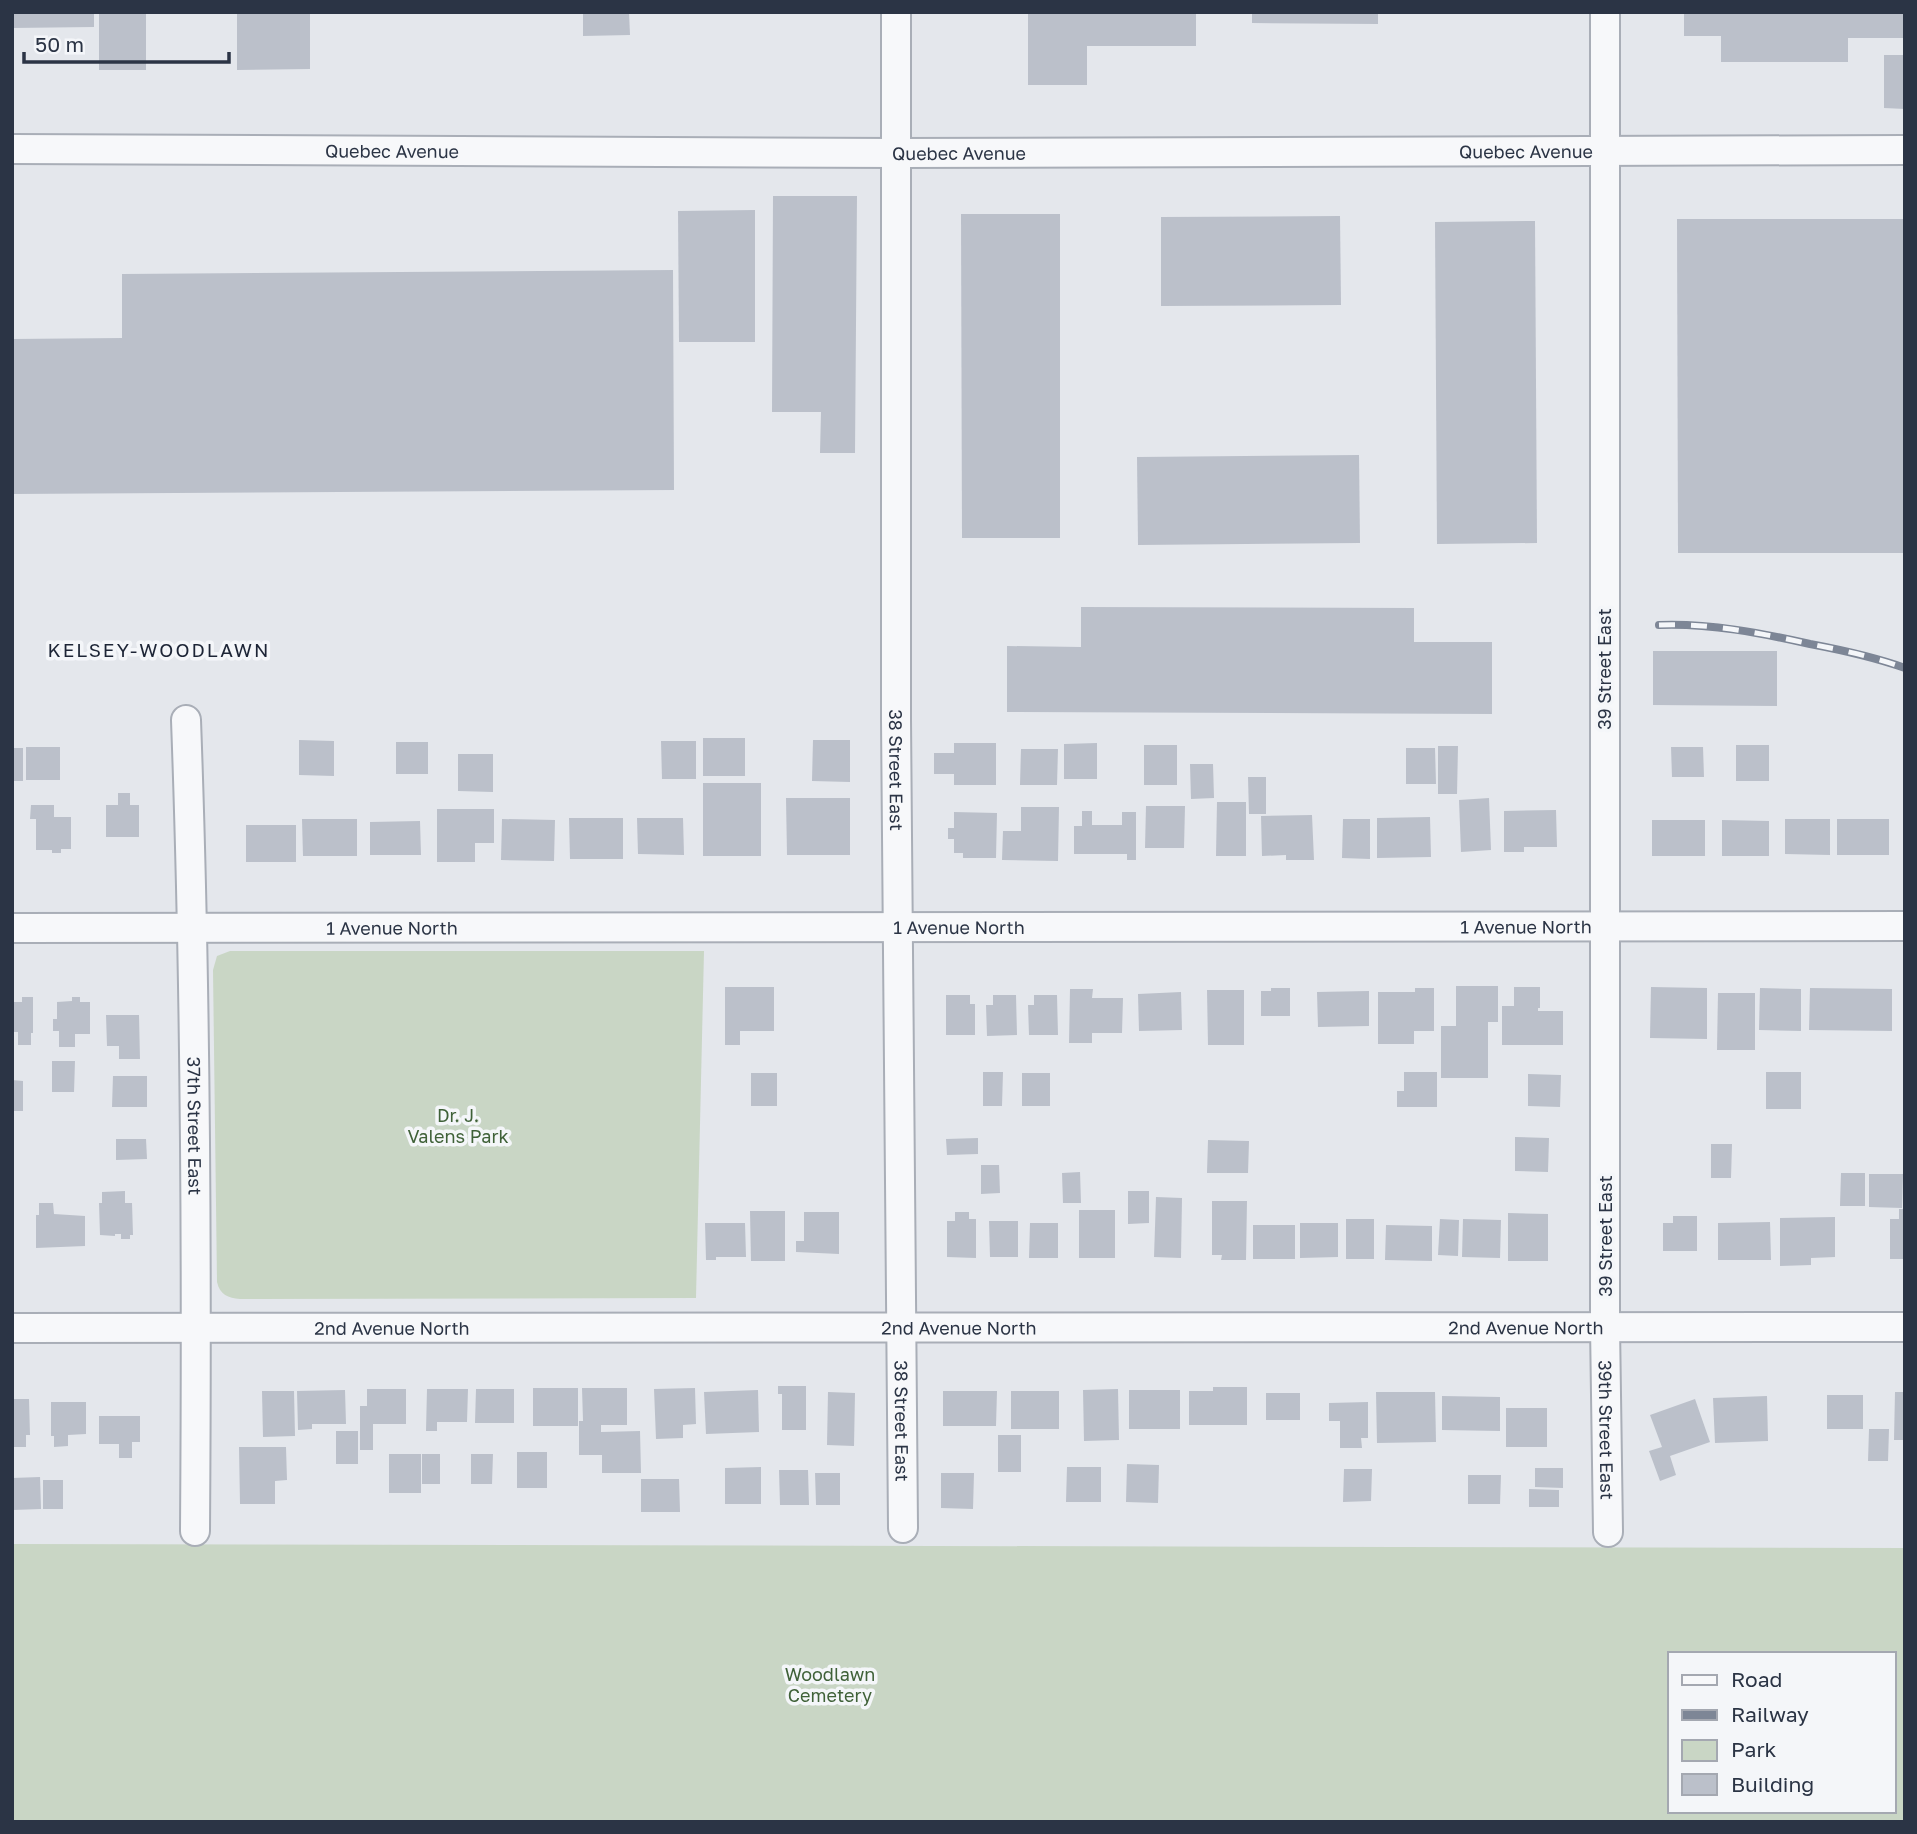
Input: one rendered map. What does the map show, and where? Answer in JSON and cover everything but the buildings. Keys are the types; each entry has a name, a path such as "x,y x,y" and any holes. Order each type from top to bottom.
{"street":[{"name":"38 Street East","path":"896,12 896,720 903,1528"},
{"name":"39 Street East","path":"1605,12 1605,1326"},
{"name":"Quebec Avenue","path":"12,149 896,153 1905,150"},
{"name":"37th Street East","path":"186,720 193,926 197,1327 195,1531"},
{"name":"1 Avenue North","path":"12,928 1905,926"},
{"name":"39th Street East","path":"1605,1326 1608,1532"},
{"name":"2nd Avenue North","path":"12,1328 1905,1327"}],"green space":[{"name":"Dr. J. Valens Park","path":"230,951 704,951 696,1298 240,1299 225,1295 217,1282 213,970 217,956"},
{"name":"Woodlawn Cemetery","path":"12,1544 1905,1548 1905,1822 12,1822"}],"railway":[{"path":"1659,625 1716,627 1754,633 1846,651 1905,668"}],"district":[{"name":"KELSEY-WOODLAWN","path":"159,649"}]}
